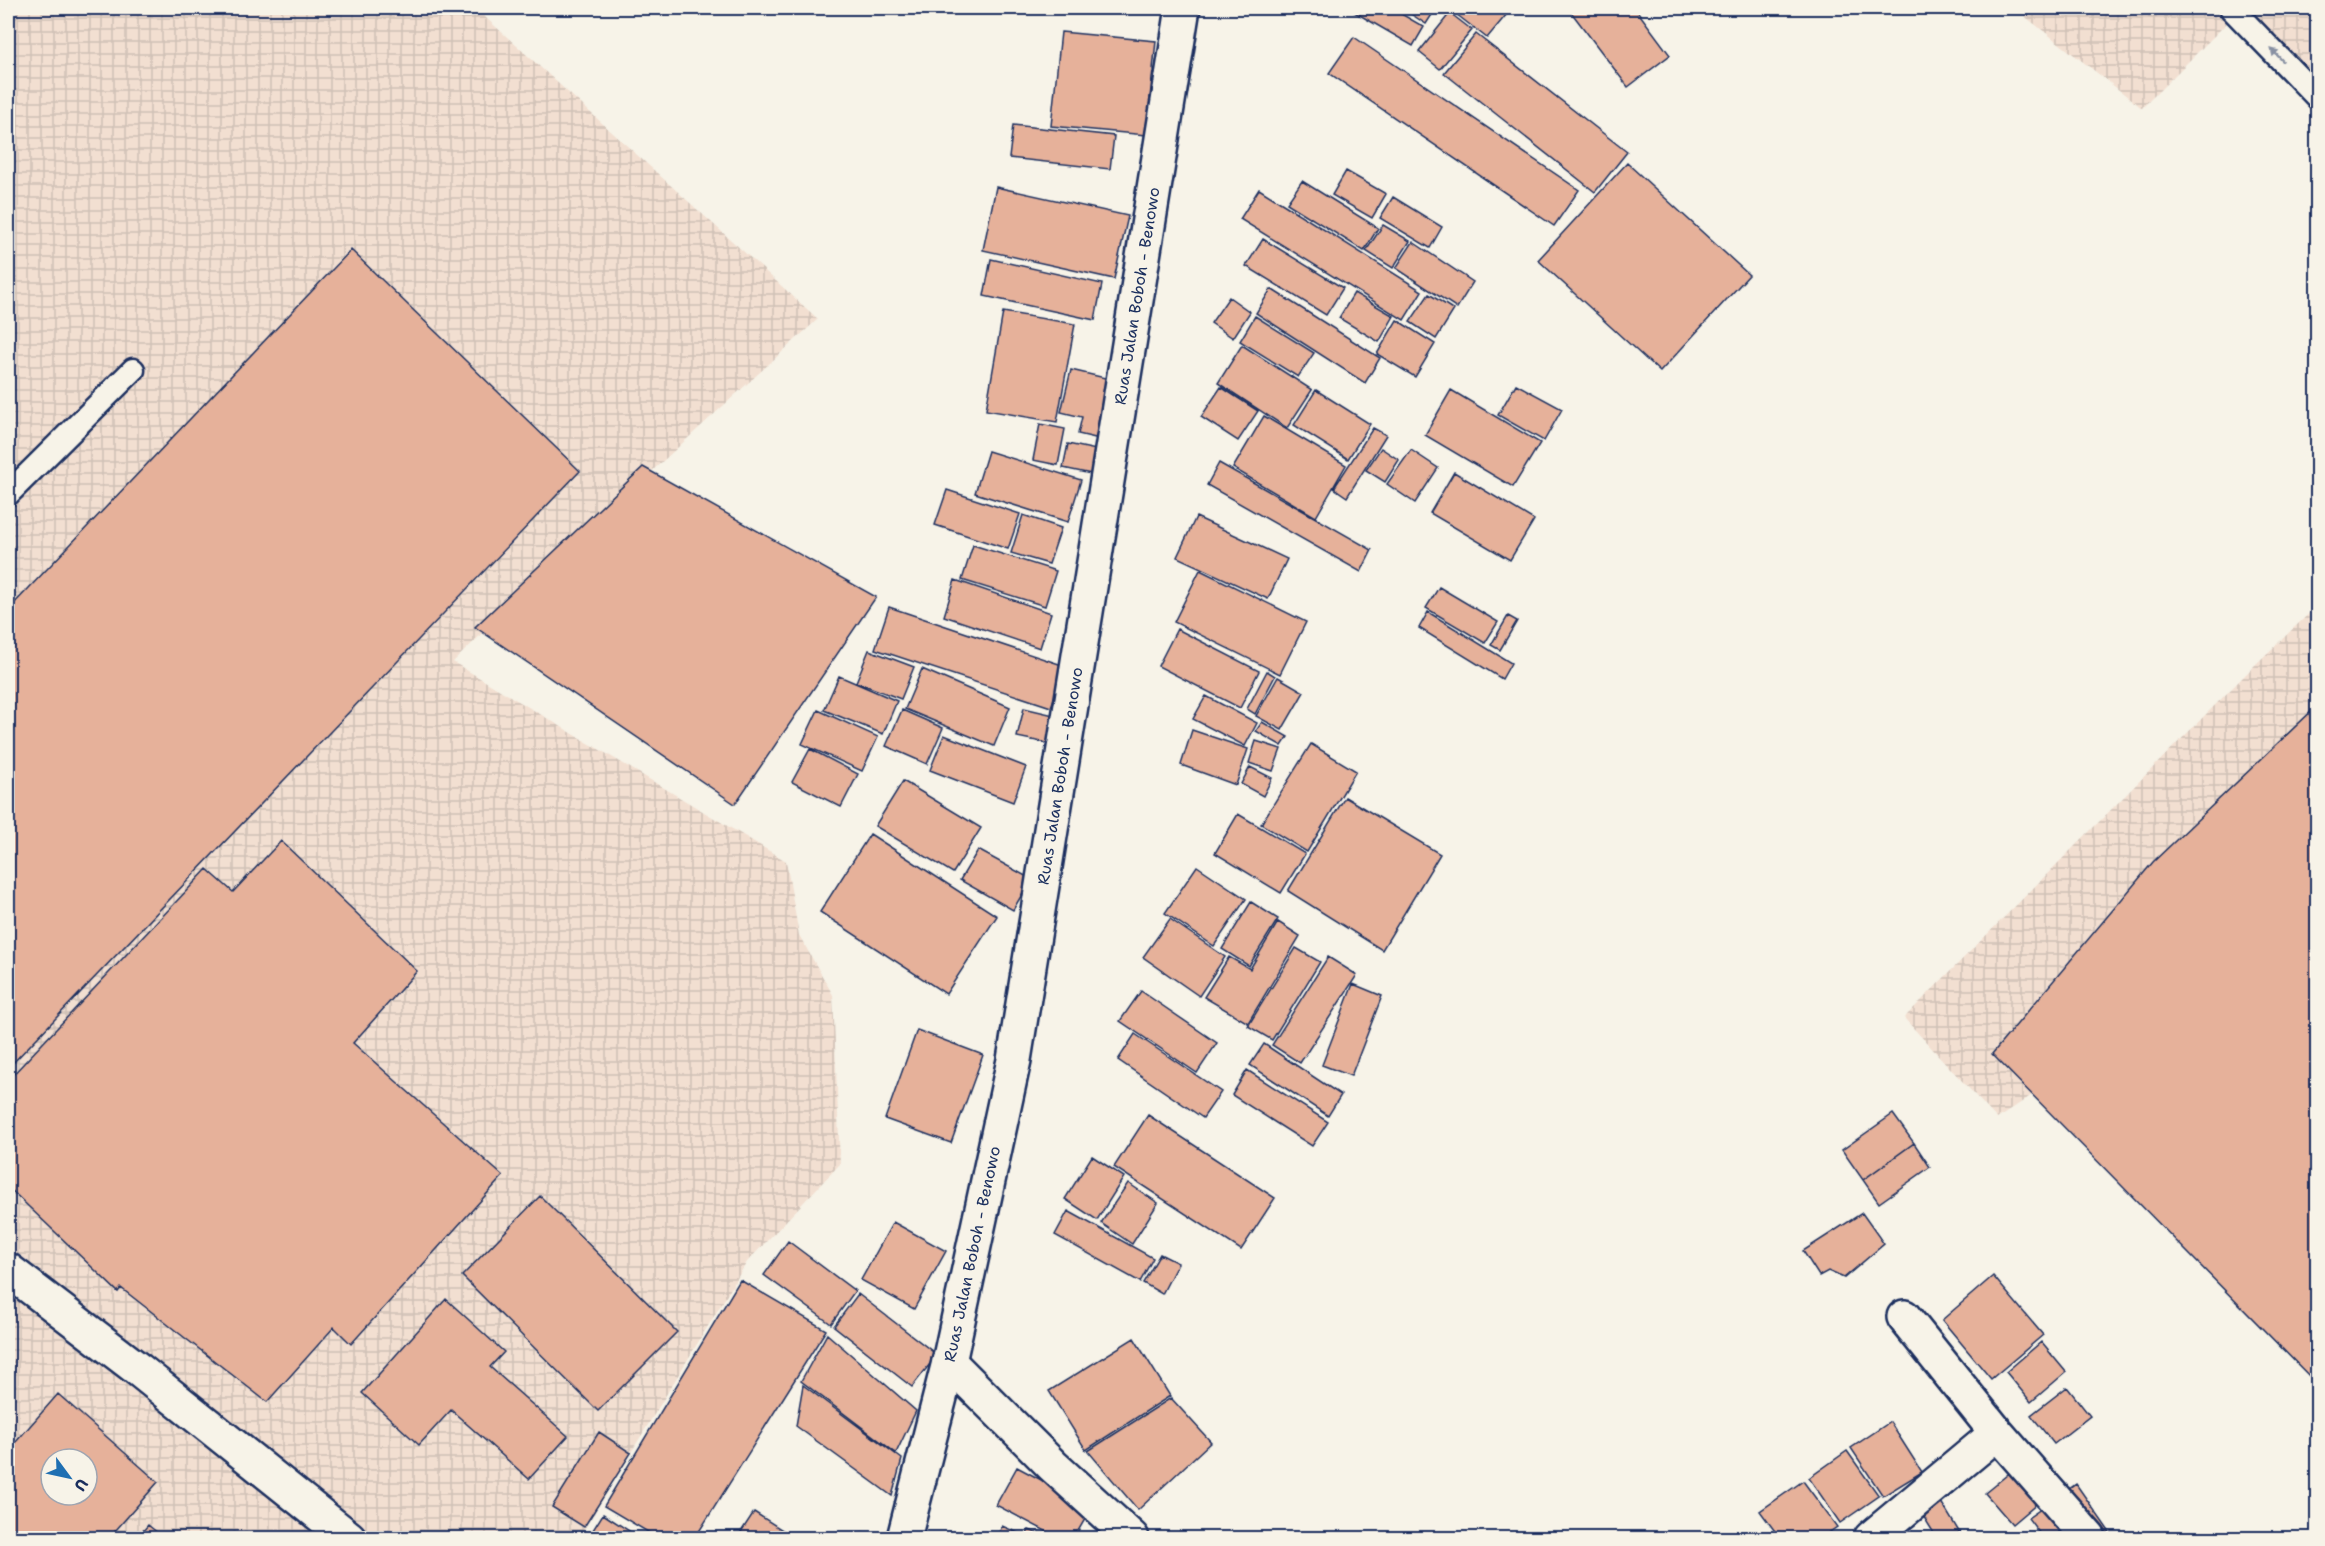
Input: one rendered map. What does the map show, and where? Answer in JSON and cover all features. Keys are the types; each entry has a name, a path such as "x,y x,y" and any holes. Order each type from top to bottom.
{"main road":[{"name":"Ruas Jalan Boboh - Benowo","path":"904,1539 949,1362 1014,1059 1183,8"},
{"path":"8,1270 139,1370 348,1539"},
{"path":"1904,1317 1997,1433 2089,1539"},
{"path":"949,1362 1053,1466 1132,1539"},
{"path":"1871,1539 1997,1433"}],"lane":[{"path":"2231,8 2317,97"},
{"path":"8,494 133,370"}],"shaded area":[{"path":"8,8 475,8 818,319 616,504 453,662 786,861 799,935 833,995 840,1164 747,1262 579,1538 8,1538"},
{"path":"2014,8 2317,8 2317,115 2232,18 2142,108"},
{"path":"2317,606 2317,1004 2262,937 1997,1119 1904,1018 2257,663"}],"building":[{"path":"1353,8 1391,8 1424,27 1413,46 1351,10"},
{"path":"1402,8 1432,8 1435,10 1426,24"},
{"path":"1461,8 1512,8 1487,38 1456,14"},
{"path":"1568,8 1635,8 1670,55 1628,87"},
{"path":"1450,13 1472,30 1440,69 1419,52"},
{"path":"1061,32 1156,41 1146,135 1051,126"},
{"path":"1476,34 1627,152 1595,192 1444,73"},
{"path":"1354,37 1579,190 1554,226 1329,73"},
{"path":"1013,125 1114,136 1110,169 1009,158"},
{"path":"1627,163 1749,275 1660,372 1538,260"},
{"path":"1346,171 1386,194 1372,218 1332,195"},
{"path":"1302,181 1378,228 1364,251 1287,203"},
{"path":"996,187 1128,216 1114,279 983,250"},
{"path":"1259,189 1422,291 1404,320 1240,219"},
{"path":"1393,197 1442,227 1430,248 1380,218"},
{"path":"1383,225 1410,241 1393,268 1366,251"},
{"path":"1263,239 1343,288 1326,315 1246,266"},
{"path":"1413,242 1473,282 1457,308 1396,268"},
{"path":"351,250 580,471 10,1066 8,1063 8,610"},
{"path":"991,259 1102,284 1095,320 984,296"},
{"path":"1271,289 1380,358 1365,383 1256,313"},
{"path":"1354,293 1394,316 1379,342 1339,318"},
{"path":"1429,294 1454,310 1436,339 1410,322"},
{"path":"1229,297 1250,312 1233,338 1211,323"},
{"path":"1003,312 1075,324 1057,422 986,410"},
{"path":"1255,316 1314,353 1298,377 1240,341"},
{"path":"1397,320 1435,344 1415,377 1377,354"},
{"path":"1242,345 1312,390 1287,428 1218,383"},
{"path":"1071,370 1118,381 1104,440 1078,434 1082,417 1061,412"},
{"path":"1516,384 1562,409 1544,441 1498,415"},
{"path":"1221,387 1258,411 1238,441 1201,417"},
{"path":"1316,390 1370,424 1348,459 1294,425"},
{"path":"1451,390 1540,443 1513,487 1425,435"},
{"path":"1264,416 1346,465 1316,517 1233,468"},
{"path":"1040,424 1065,429 1058,465 1033,460"},
{"path":"1373,428 1386,435 1347,497 1334,488"},
{"path":"1068,444 1101,451 1096,475 1063,468"},
{"path":"1381,448 1399,460 1385,482 1366,470"},
{"path":"1411,450 1438,468 1415,503 1387,484"},
{"path":"988,451 1081,480 1068,522 975,493"},
{"path":"1219,463 1372,550 1361,572 1207,485"},
{"path":"643,467 876,597 735,804 475,627"},
{"path":"1454,472 1534,520 1510,560 1430,513"},
{"path":"947,490 1020,514 1008,549 935,525"},
{"path":"1023,515 1061,528 1049,564 1011,553"},
{"path":"1196,517 1287,559 1268,599 1177,557"},
{"path":"973,545 1056,571 1045,606 962,580"},
{"path":"1200,570 1306,622 1280,674 1174,622"},
{"path":"955,580 1051,613 1040,648 944,616"},
{"path":"1439,587 1498,622 1485,643 1426,608"},
{"path":"889,607 1065,666 1051,707 875,649"},
{"path":"1428,612 1511,663 1502,679 1419,628"},
{"path":"1508,616 1517,621 1500,650 1491,645"},
{"path":"1177,629 1259,671 1240,708 1158,666"},
{"path":"869,650 914,667 901,699 856,682"},
{"path":"922,669 1010,707 994,746 905,709"},
{"path":"1267,671 1275,676 1255,714 1247,709"},
{"path":"839,676 897,701 883,734 824,710"},
{"path":"1278,677 1304,692 1282,730 1256,716"},
{"path":"1206,696 1257,723 1245,746 1193,719"},
{"path":"2318,705 2318,1385 1992,1054 2153,862"},
{"path":"1024,708 1058,716 1052,744 1017,737"},
{"path":"818,710 878,737 862,771 802,744"},
{"path":"902,710 943,728 927,764 886,746"},
{"path":"1262,722 1288,737 1282,746 1256,731"},
{"path":"1192,730 1248,749 1236,785 1181,765"},
{"path":"944,735 1026,767 1013,802 930,770"},
{"path":"1256,741 1281,749 1273,771 1249,763"},
{"path":"1311,744 1356,771 1307,852 1261,824"},
{"path":"810,749 858,774 841,807 792,782"},
{"path":"1250,767 1272,778 1263,796 1241,784"},
{"path":"903,781 981,828 953,873 875,826"},
{"path":"1345,797 1440,854 1382,950 1288,891"},
{"path":"1238,814 1305,854 1281,893 1215,853"},
{"path":"870,834 997,916 946,994 820,912"},
{"path":"281,841 417,971 353,1043 503,1176 351,1344 334,1327 267,1402 121,1288 118,1292 8,1187 8,1080 207,869 233,892"},
{"path":"978,850 1031,879 1013,910 960,880"},
{"path":"1197,866 1246,899 1214,946 1165,913"},
{"path":"1251,902 1278,919 1249,966 1222,949"},
{"path":"1170,919 1225,957 1199,996 1143,957"},
{"path":"1278,922 1300,936 1248,1023 1204,997 1229,957 1250,969"},
{"path":"1296,948 1320,962 1272,1040 1248,1026"},
{"path":"1328,957 1357,975 1300,1063 1272,1045"},
{"path":"1353,984 1382,996 1351,1076 1322,1065"},
{"path":"1141,991 1217,1043 1197,1073 1120,1021"},
{"path":"917,1030 983,1055 951,1143 885,1119"},
{"path":"1135,1034 1221,1092 1203,1118 1118,1060"},
{"path":"1264,1044 1341,1095 1328,1116 1250,1065"},
{"path":"1247,1070 1328,1122 1312,1146 1232,1095"},
{"path":"1893,1114 1914,1143 1863,1180 1842,1150"},
{"path":"1148,1115 1275,1198 1241,1250 1114,1167"},
{"path":"1914,1143 1930,1167 1879,1203 1863,1180"},
{"path":"1092,1156 1124,1177 1097,1220 1065,1199"},
{"path":"1128,1183 1158,1203 1132,1244 1101,1223"},
{"path":"540,1196 677,1332 598,1411 462,1276"},
{"path":"1068,1211 1153,1258 1140,1282 1055,1235"},
{"path":"1862,1213 1884,1244 1844,1278 1828,1271 1819,1276 1803,1251"},
{"path":"893,1222 946,1251 914,1309 861,1280"},
{"path":"788,1241 855,1291 831,1324 764,1275"},
{"path":"1160,1254 1178,1263 1162,1294 1143,1283"},
{"path":"1993,1276 2043,1335 1991,1379 1942,1320"},
{"path":"740,1280 826,1330 695,1538 658,1538 604,1506"},
{"path":"858,1294 937,1355 912,1387 834,1326"},
{"path":"446,1299 504,1352 490,1367 568,1436 529,1479 451,1410 419,1445 362,1393"},
{"path":"827,1334 916,1411 896,1453 801,1381"},
{"path":"1134,1338 1170,1396 1086,1450 1049,1391"},
{"path":"2041,1342 2066,1372 2031,1402 2006,1372"},
{"path":"803,1385 902,1459 892,1496 796,1426"},
{"path":"2067,1387 2090,1416 2054,1444 2031,1415"},
{"path":"58,1394 158,1482 109,1538 8,1538 8,1451"},
{"path":"1171,1398 1211,1442 1138,1510 1088,1451"},
{"path":"1890,1422 1922,1472 1883,1496 1851,1448"},
{"path":"599,1432 631,1453 584,1527 552,1507"},
{"path":"1847,1451 1879,1496 1840,1523 1809,1478"},
{"path":"2018,1466 2044,1497 2012,1524 1985,1493"},
{"path":"1017,1467 1092,1507 1074,1538 1059,1538 996,1505"},
{"path":"1803,1481 1837,1527 1821,1538 1780,1538 1760,1511"},
{"path":"2076,1484 2113,1537 2092,1538 2061,1495"},
{"path":"1941,1502 1961,1535 1956,1538 1937,1538 1922,1514"},
{"path":"2051,1502 2076,1538 2043,1538 2028,1518"},
{"path":"754,1512 795,1538 737,1538"},
{"path":"603,1514 640,1538 588,1538"},
{"path":"148,1525 164,1538 137,1538"},
{"path":"1002,1526 1023,1535 1021,1538 997,1538"},
{"path":"1029,1530 1049,1538 1025,1538"},
{"path":"862,1532 880,1538 859,1538"}]}
